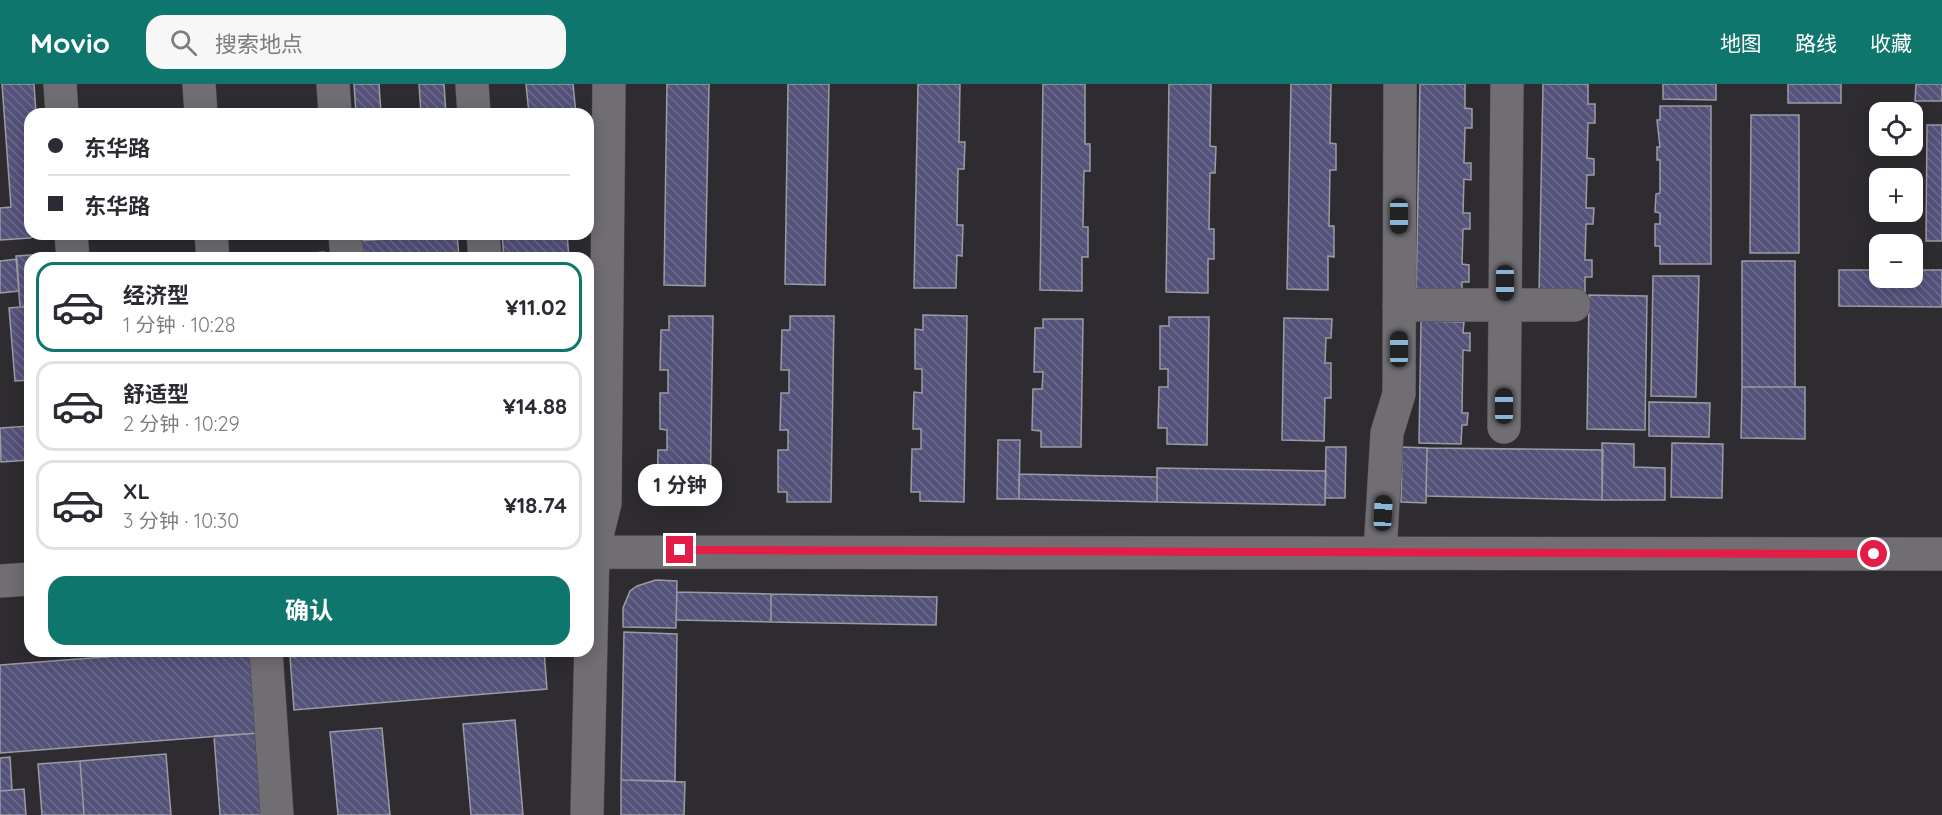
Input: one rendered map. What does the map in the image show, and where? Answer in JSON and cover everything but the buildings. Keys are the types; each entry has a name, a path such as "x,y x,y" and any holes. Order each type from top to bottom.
{"street":[{"path":"60,84 62,108"},
{"path":"199,84 201,108"},
{"path":"333,84 335,108"},
{"path":"472,84 474,108"},
{"path":"594,539 605,503 609,84"},
{"path":"1380,553 1387,433 1399,394 1400,84"},
{"path":"1504,427 1507,84"},
{"path":"1399,305 1574,305"},
{"path":"594,552 1942,554"},
{"path":"0,581 24,579"},
{"path":"266,657 277,815"},
{"path":"586,815 588,657"}],"route":[{"path":"680,550 1874,554"}]}
